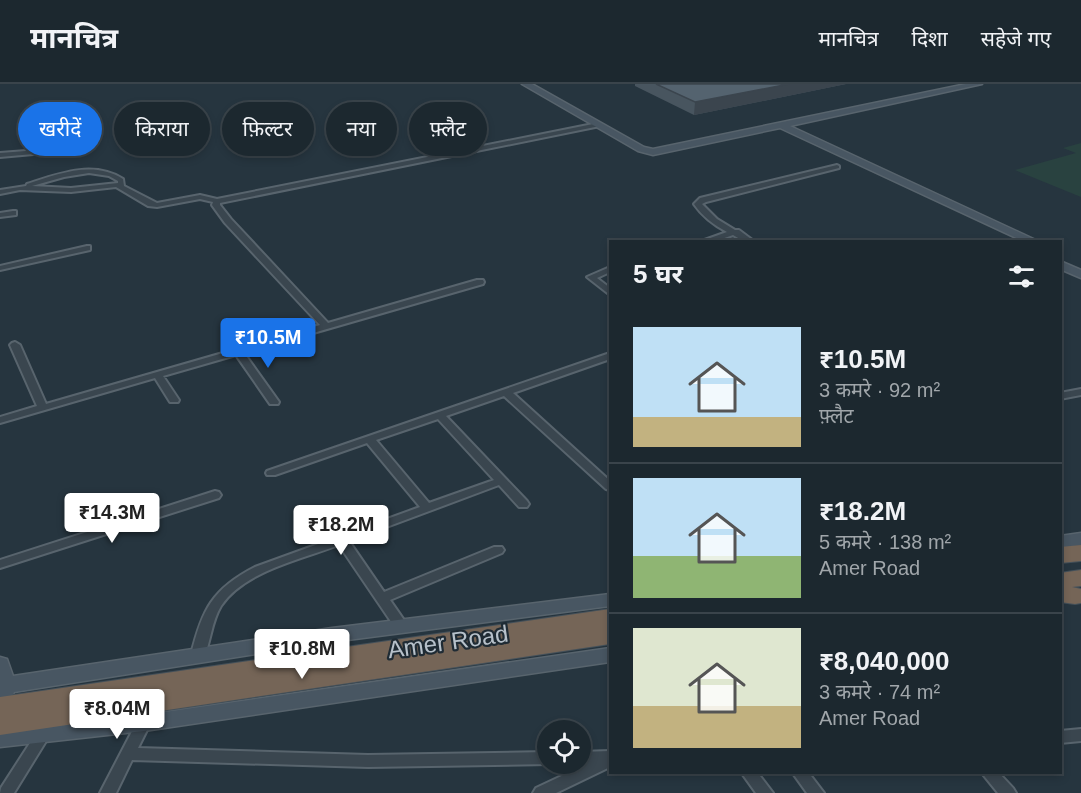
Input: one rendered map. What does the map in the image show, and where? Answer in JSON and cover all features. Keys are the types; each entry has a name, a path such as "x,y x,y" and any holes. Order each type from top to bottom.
{"highway":[{"path":"1062,555 1081,553"},
{"name":"Amer Road","path":"2,695 609,618"},
{"name":"Amer Road","path":"2,736 609,635"}],"main road":[{"path":"526,84 646,152 657,152 743,135 772,125 948,84"},
{"path":"637,147 654,146 760,124 784,126 978,84"},
{"path":"811,138 807,132 808,127 810,122 816,119"},
{"path":"772,125 841,165 1007,240"},
{"path":"784,126 1031,240"},
{"path":"743,135 795,140"},
{"path":"841,165 857,159"},
{"path":"1062,254 1081,263"},
{"path":"1062,265 1081,274"},
{"path":"1062,542 1081,539"},
{"path":"0,664 2,695 198,654 609,600"},
{"path":"2,736 44,733 149,712 609,655"}],"street":[{"path":"20,188 70,190 121,185 151,204 157,205 200,197 217,201 598,124"},
{"path":"0,155 18,154"},
{"path":"748,240 710,217 701,210 698,204 704,200 841,165"},
{"path":"0,192 93,171 116,176 121,180 121,185"},
{"path":"217,201 216,205 235,228 327,327"},
{"path":"0,215 13,213"},
{"path":"710,240 736,232"},
{"path":"0,268 87,248"},
{"path":"609,269 591,276 609,291"},
{"path":"0,420 480,282"},
{"path":"15,345 42,407"},
{"path":"239,352 274,402"},
{"path":"271,473 609,356"},
{"path":"158,375 174,400"},
{"path":"506,392 609,486"},
{"path":"1062,396 1081,392"},
{"path":"440,415 523,504"},
{"path":"369,439 427,508"},
{"path":"198,654 204,625 227,588 259,570 501,480"},
{"path":"0,564 216,495"},
{"path":"342,540 401,626"},
{"path":"382,598 498,550"},
{"path":"108,793 149,712"},
{"path":"6,793 44,733"},
{"path":"1062,737 1081,735"},
{"path":"128,754 368,761 537,758"},
{"path":"591,758 609,759"},
{"path":"541,793 609,759"},
{"path":"750,774 765,793"},
{"path":"801,774 816,793"},
{"path":"990,774 1008,793"}],"green space":[{"path":"1081,143 1081,197 1015,170 1076,153 1063,148"}],"building":[{"path":"656,84 789,84 695,102"}]}
